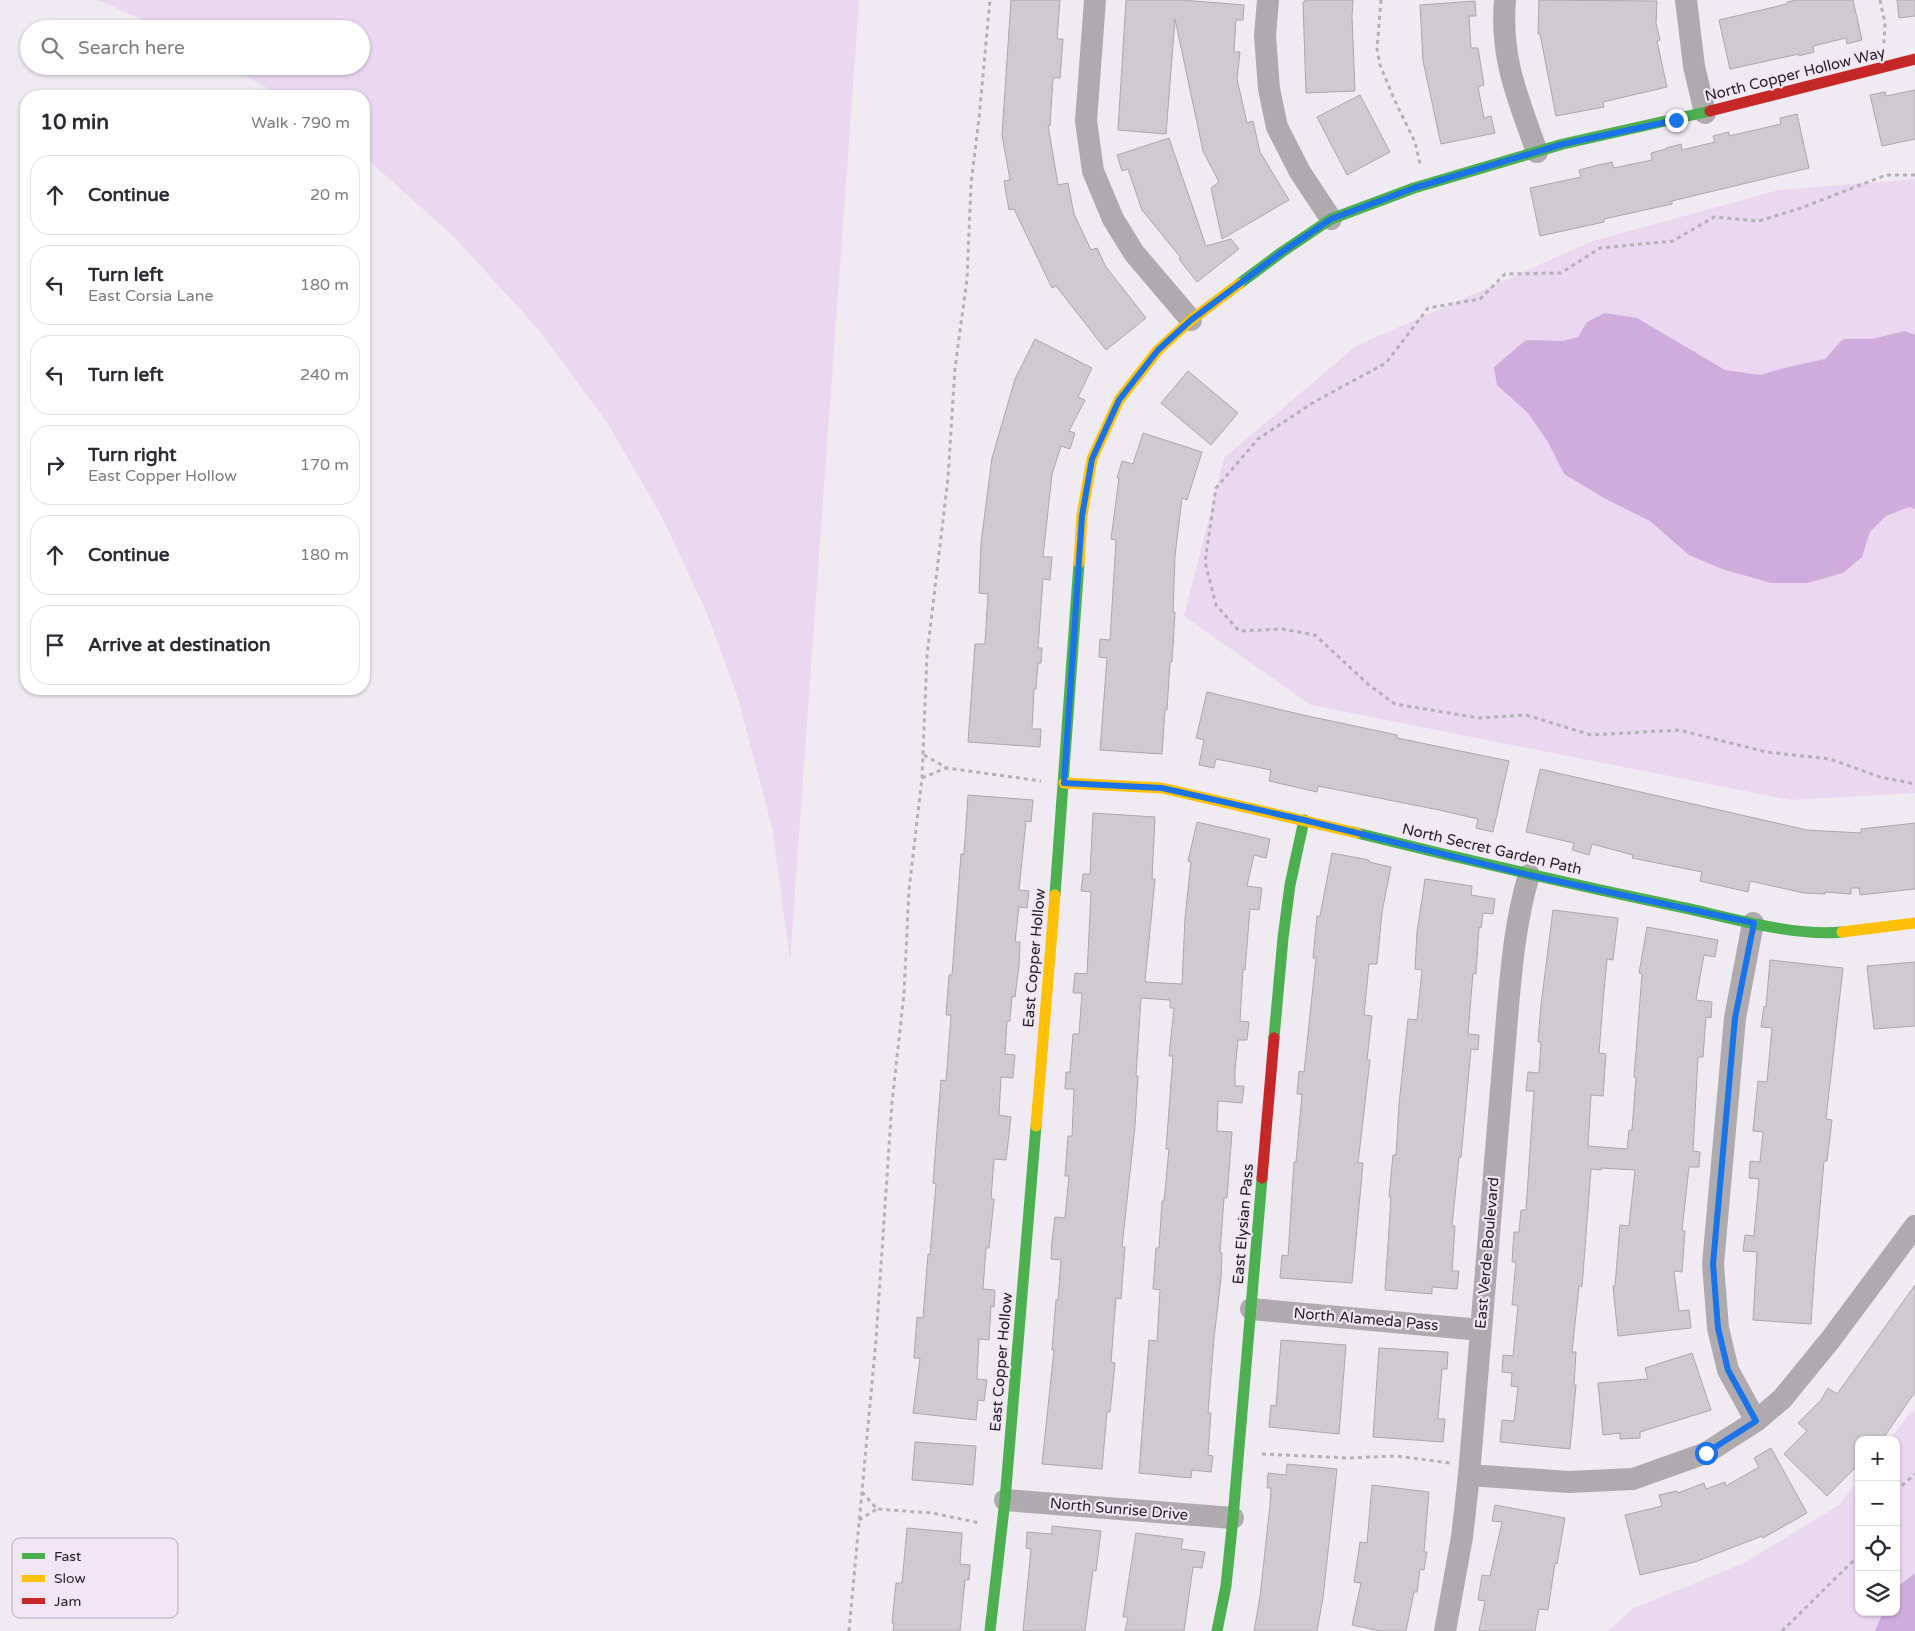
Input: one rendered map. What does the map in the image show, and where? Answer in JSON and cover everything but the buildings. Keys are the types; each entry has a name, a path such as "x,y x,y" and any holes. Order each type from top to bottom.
{"street":[{"path":"1095,0 1086,120 1093,171 1113,219 1134,253 1191,320"},
{"path":"1268,0 1265,36 1269,90 1277,127 1300,172 1331,219"},
{"path":"1505,0 1503,24 1510,72 1537,152"},
{"path":"1686,0 1694,66 1705,112"},
{"name":"North Copper Hollow Way","path":"1191,320 1282,252 1331,219 1427,184 1563,144 1705,112 1915,59"},
{"name":"East Copper Hollow","path":"990,1631 1005,1500 1064,783 1082,516 1092,459 1119,400 1158,350 1191,320"},
{"name":"North Secret Garden Path","path":"1064,783 1162,788 1304,820 1529,875 1779,928 1830,933 1915,923"},
{"name":"East Elysian Pass","path":"1217,1631 1226,1586 1233,1518 1283,938 1290,885 1304,820"},
{"name":"East Verde Boulevard","path":"1445,1631 1462,1537 1469,1474 1514,942 1522,898 1529,875"},
{"path":"1754,923 1735,1018 1713,1264 1718,1328 1728,1370 1756,1421"},
{"path":"1469,1474 1569,1482 1633,1479 1706,1453 1756,1421 1782,1399 1831,1339 1915,1226"},
{"name":"North Alameda Pass","path":"1251,1309 1481,1330"},
{"name":"North Sunrise Drive","path":"1005,1500 1233,1518"}],"path":[{"path":"848,1631 878,1311 892,1102 904,994 908,890 924,756 927,655 948,478 955,368 967,279 971,184 990,0"},
{"path":"1381,0 1377,49 1380,65 1415,142 1427,184"},
{"path":"1880,0 1885,23 1884,42 1888,66"},
{"path":"1915,175 1886,175 1801,208 1759,221 1714,217 1672,241 1600,248 1561,273 1505,274 1480,299 1428,308 1386,363 1314,402 1258,439 1216,488 1205,562 1216,605 1239,631 1282,630 1315,635 1369,685 1395,704 1479,718 1526,715 1591,735 1679,730 1766,752 1830,759 1880,777 1915,784"},
{"path":"924,756 947,768 1064,783"},
{"path":"922,778 947,768"},
{"path":"1239,1452 1348,1458 1396,1456 1450,1463 1469,1474"},
{"path":"1900,1487 1915,1474"},
{"path":"861,1492 877,1509"},
{"path":"859,1520 877,1509 932,1513 1002,1529"},
{"path":"1782,1631 1855,1559"}],"shaded area":[{"path":"98,0 859,0 790,960 773,831 738,698 706,611 662,517 608,424 539,330 455,238 370,161 370,90 270,90 245,75 370,75 370,20 143,20"},
{"path":"1915,179 1915,793 1790,800 1311,705 1184,616 1224,458 1356,346 1593,241 1779,190"},
{"path":"1605,313 1637,318 1725,370 1760,375 1825,359 1843,339 1872,339 1905,331 1915,335 1915,509 1909,507 1886,516 1870,532 1862,557 1843,573 1807,583 1771,583 1722,569 1689,555 1650,521 1604,498 1564,474 1548,442 1528,413 1497,385 1494,367 1526,340 1563,341 1578,337 1587,322"},
{"path":"1915,1407 1915,1631 1607,1631 1634,1608 1744,1563 1839,1505 1855,1484 1855,1616 1900,1616 1900,1436 1892,1436"},
{"path":"1915,1573 1915,1631 1875,1631 1881,1616 1900,1616 1900,1585"}],"traffic: fast":[{"path":"1239,284 1331,219 1414,188 1563,144 1710,111"},
{"path":"1055,895 1079,563"},
{"path":"1274,1038 1290,885 1304,820"},
{"path":"1357,833 1764,926 1805,932 1842,932"},
{"path":"990,1631 1005,1500 1036,1126"},
{"path":"1217,1631 1226,1586 1233,1518 1262,1178"}],"traffic: slow":[{"path":"1079,563 1082,515 1092,459 1119,400 1158,350 1191,320 1239,284"},
{"path":"1064,783 1162,788 1357,833"},
{"path":"1036,1126 1055,895"},
{"path":"1842,932 1915,923"}],"traffic: jam":[{"path":"1710,111 1915,59"},
{"path":"1262,1178 1274,1038"}],"route":[{"path":"1676,120 1563,144 1414,188 1331,219 1282,252 1191,320 1158,350 1119,400 1092,459 1082,516 1064,783 1162,788 1304,820 1529,875 1754,923 1735,1018 1730,1092 1713,1264 1718,1328 1728,1370 1756,1421 1706,1453"}]}
